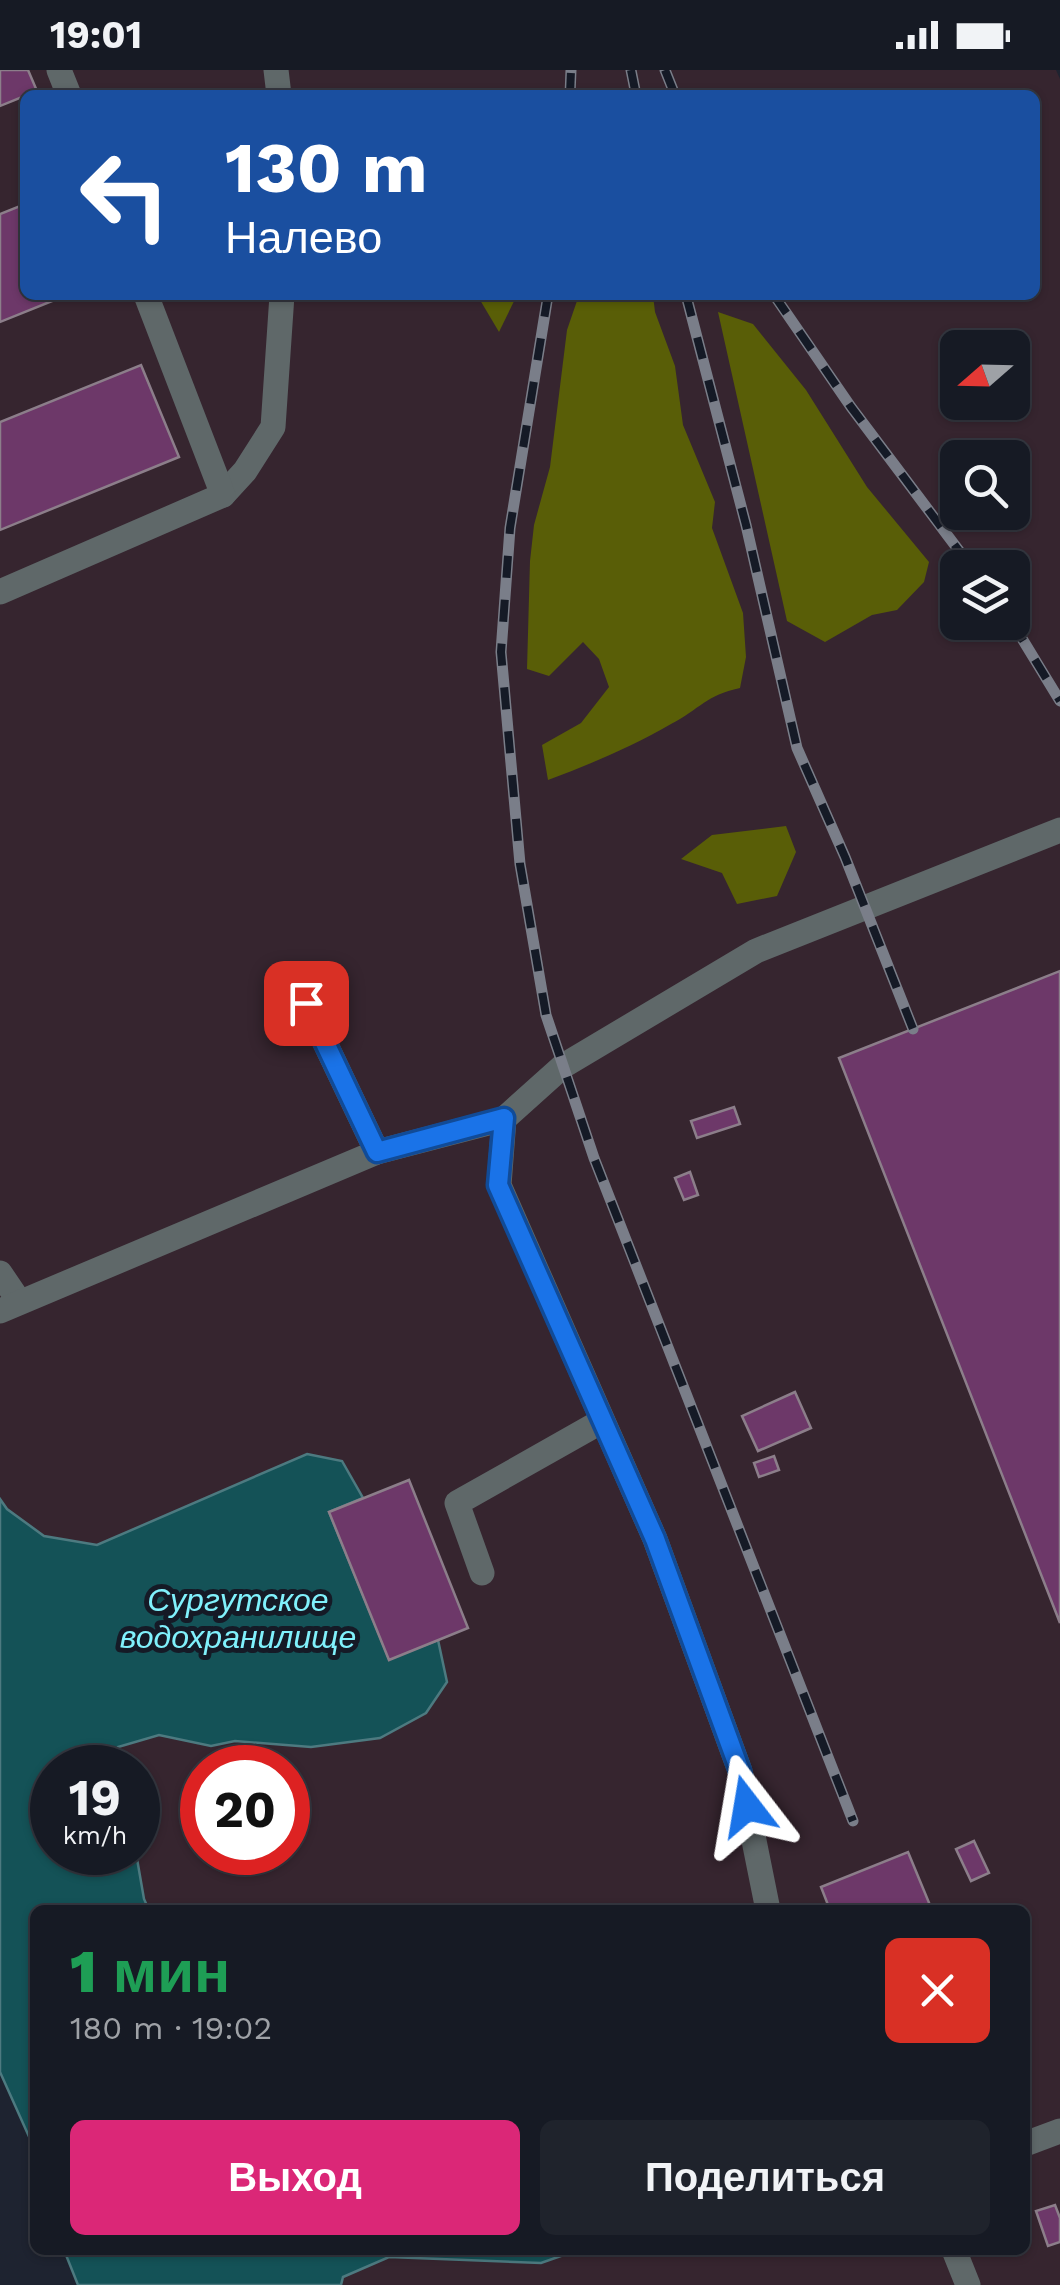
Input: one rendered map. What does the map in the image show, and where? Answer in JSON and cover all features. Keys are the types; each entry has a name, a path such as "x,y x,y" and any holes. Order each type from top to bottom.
{"lane":[{"path":"148,300 224,495"},
{"path":"0,592 224,495 273,427 282,300"},
{"path":"0,1273 10,1306 377,1152 504,1118 563,1066 756,951 1060,830"},
{"path":"306,1003 377,1152"},
{"path":"504,1118 498,1185 655,1539 740,1771 767,1905"},
{"path":"482,1574 456,1503 602,1421"},
{"path":"1030,2142 1060,2131"},
{"path":"956,2255 968,2285"}],"shaded area":[{"path":"0,70 1056,70 1060,79 1060,2285 341,2285 343,2277 389,2257 541,2263 564,2255 1030,2255 1030,1905 147,1905 140,1875 160,1875 160,1745 125,1745 159,1735 206,1745 180,1745 180,1875 310,1875 310,1747 389,1660 307,1454 97,1545 44,1536 7,1509 0,1499"},
{"path":"480,300 515,300 499,332"},
{"path":"577,300 654,300 675,366 683,425 715,502 712,528 743,613 746,657 740,688 711,699 626,748 548,780 542,745 581,723 609,687 599,659 583,642 549,676 527,669 534,525 550,467 567,330"},
{"path":"718,312 753,324 806,390 867,487 929,562 924,582 897,610 872,615 825,642 787,621"},
{"path":"786,826 796,852 777,896 737,904 722,873 681,859 712,835"},
{"path":"234,1741 285,1745 216,1745"}],"water":[{"name":"Сургутское водохранилище","path":"307,1454 342,1461 363,1498 329,1512 389,1659 438,1640 447,1682 426,1713 380,1738 311,1747 235,1741 206,1745 159,1735 125,1745 30,1745 30,1875 140,1875 147,1905 30,1905 30,2139 0,2072 0,1499 7,1509 44,1536 97,1545"},
{"path":"66,2255 564,2255 541,2263 389,2257 343,2277 341,2285 78,2285"}],"building":[{"path":"0,70 28,70 37,90 20,90 20,98 0,106"},
{"path":"20,206 20,300 55,300 0,322 0,214"},
{"path":"141,365 179,457 0,530 0,422"},
{"path":"1060,971 1060,1623 839,1058"},
{"path":"734,1107 740,1124 697,1138 691,1121"},
{"path":"690,1172 698,1195 684,1200 675,1178"},
{"path":"795,1392 811,1428 758,1451 742,1416"},
{"path":"774,1456 779,1470 759,1477 754,1463"},
{"path":"409,1480 468,1628 389,1660 329,1512"},
{"path":"974,1841 989,1873 971,1881 956,1849"},
{"path":"908,1852 930,1905 828,1905 821,1887"},
{"path":"1055,2205 1060,2218 1060,2242 1048,2246 1036,2211"}],"railway":[{"path":"570,90 571,70"},
{"path":"631,70 635,90"},
{"path":"665,70 673,90"},
{"path":"547,300 510,528 501,652 520,864 546,1015 594,1158 853,1821"},
{"path":"687,300 746,525 797,748 913,1029"},
{"path":"777,300 851,407 958,550"},
{"path":"1023,640 1060,701"}],"route":[{"path":"306,1003 377,1152 504,1118 498,1185 655,1539 740,1771 747,1806"}]}
